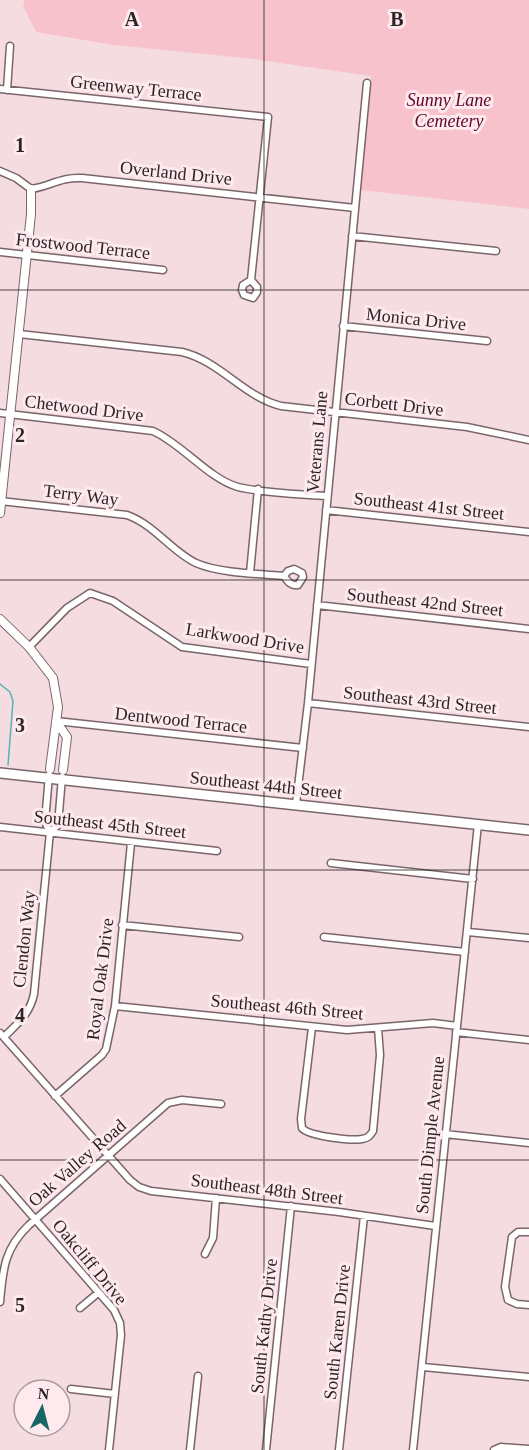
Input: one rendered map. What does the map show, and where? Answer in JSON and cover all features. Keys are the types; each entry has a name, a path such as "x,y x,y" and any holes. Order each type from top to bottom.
{"main road":[{"name":"Southeast 44th Street","path":"0,773 63,775 529,830"}],"street":[{"path":"3,89 10,46"},
{"name":"Veterans Lane","path":"296,804 308,703 367,83"},
{"name":"Greenway Terrace","path":"3,89 268,117 260,197"},
{"path":"0,171 11,175 31,189 31,214 0,513"},
{"name":"Overland Drive","path":"31,189 42,188 69,177 355,208"},
{"path":"251,280 260,197"},
{"path":"352,236 496,251"},
{"name":"Frostwood Terrace","path":"0,252 163,270"},
{"name":"Monica Drive","path":"343,326 487,341"},
{"name":"Corbett Drive","path":"19,334 189,354 209,362 267,402 281,406 467,427 529,440"},
{"name":"Chetwood Drive","path":"0,413 153,431 164,436 219,477 237,487 326,496"},
{"path":"250,573 258,489"},
{"name":"Terry Way","path":"1,501 127,515 138,519 195,563 215,568 284,576"},
{"name":"Southeast 41st Street","path":"326,510 529,532"},
{"name":"Larkwood Drive","path":"29,647 68,608 90,593 113,601 182,647 311,664"},
{"name":"Southeast 42nd Street","path":"317,605 529,629"},
{"name":"Clendon Way","path":"0,619 29,647 53,678 58,696 45,822 50,832 32,1004 26,1015 2,1035"},
{"name":"Southeast 43rd Street","path":"308,703 529,727"},
{"name":"Clendon Way","path":"50,832 58,825 67,737 56,721"},
{"name":"Dentwood Terrace","path":"56,721 303,748"},
{"path":"52,749 65,750"},
{"name":"South Dimple Avenue","path":"413,1450 478,824"},
{"name":"Southeast 45th Street","path":"0,827 216,851"},
{"name":"Royal Oak Drive","path":"55,1096 106,1049 115,1006 131,843"},
{"path":"331,863 473,879"},
{"path":"122,925 239,937"},
{"path":"468,932 529,938"},
{"path":"324,937 465,952"},
{"name":"Southeast 46th Street","path":"115,1006 347,1030 433,1023 456,1029 529,1040"},
{"path":"312,1027 301,1119 302,1128 311,1134 359,1140 373,1131 380,1055 378,1028"},
{"name":"Southeast 48th Street","path":"2,1035 107,1156 139,1187 152,1191 291,1206 435,1226"},
{"name":"Oak Valley Road","path":"0,1302 3,1271 9,1250 18,1234 168,1103 182,1100 221,1104"},
{"path":"445,1134 529,1143"},
{"name":"Oakcliff Drive","path":"0,1179 114,1310 121,1328 109,1450"},
{"path":"205,1254 213,1238 216,1198"},
{"name":"South Kathy Drive","path":"266,1450 291,1206"},
{"name":"South Karen Drive","path":"339,1450 364,1216"},
{"path":"529,1232 518,1232 512,1237 505,1287 508,1300 517,1304 529,1305"},
{"path":"80,1308 98,1293"},
{"path":"423,1367 529,1377"},
{"path":"190,1450 198,1376"},
{"path":"72,1389 115,1394"},
{"path":"494,1450 501,1447 529,1449"}],"green space":[{"name":"Sunny Lane Cemetery","path":"25,0 529,0 529,209 361,190 371,76 245,58 114,45 36,32 23,6"}],"waterway":[{"path":"0,684 10,692 13,701 8,765"}]}
